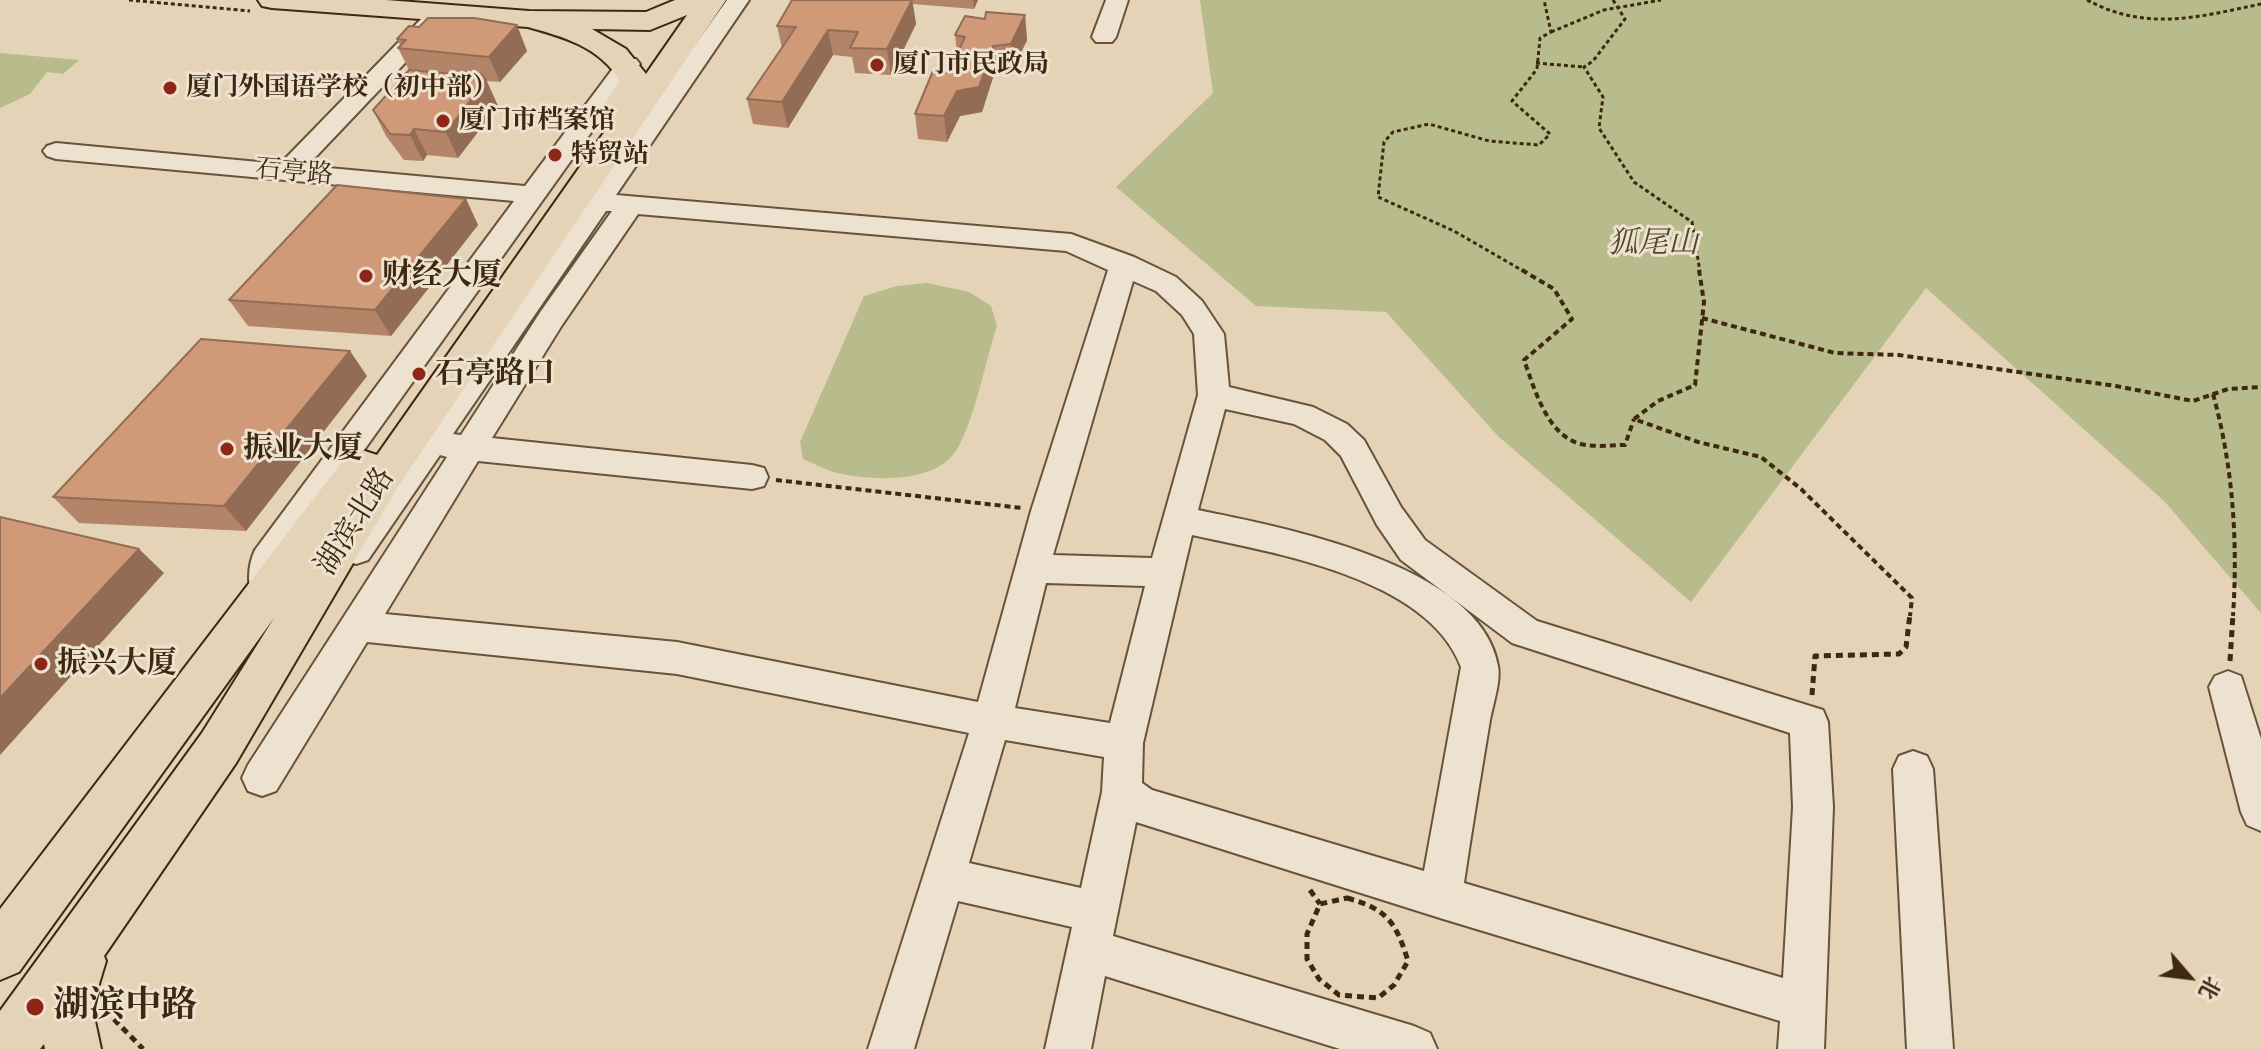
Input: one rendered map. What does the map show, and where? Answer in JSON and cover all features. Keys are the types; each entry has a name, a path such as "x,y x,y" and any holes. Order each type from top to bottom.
{"main road":[{"path":"272,0 529,19 650,21 693,3"},
{"name":"湖滨北路","path":"7,1049 219,748 383,477 693,3"},
{"path":"529,19 594,37 632,73"},
{"name":"湖滨北路","path":"2,949 268,594 454,338 632,73"},
{"path":"73,1049 64,1007 87,936"}],"street":[{"path":"262,778 551,318 615,203 738,0"},
{"path":"1104,37 1117,0"},
{"path":"287,172 440,12"},
{"path":"268,594 267,560 533,195 632,73"},
{"name":"石亭路","path":"56,151 533,195"},
{"path":"615,203 1071,243 1124,263 1166,284 1192,308 1209,334 1214,395 1179,519 1124,743 1122,792 1068,1049"},
{"path":"219,748 430,444 615,203"},
{"path":"891,1049 992,721 1048,511 1124,263"},
{"path":"1214,395 1302,415 1336,432 1353,448 1389,516 1413,550 1525,632 1809,722 1813,807 1801,1049"},
{"path":"430,444 752,477"},
{"path":"1179,519 1289,544 1375,570 1401,582 1436,606 1469,638 1480,667 1440,898"},
{"path":"1033,569 1166,572"},
{"path":"358,626 677,658 992,721 1124,743"},
{"path":"2228,687 2260,804"},
{"path":"1913,769 1930,1049"},
{"path":"1122,792 1141,805 1803,1006"},
{"path":"945,878 1414,1049"}],"path":[{"path":"1544,0 1551,32"},
{"path":"1584,67 1603,97 1599,128 1634,182 1692,222 1701,268 1702,318 1695,385 1658,401 1634,419 1625,445 1581,444 1553,424 1536,396 1524,360 1572,319 1554,289 1454,231 1378,197 1384,142 1393,132 1429,124 1489,141 1539,145 1550,134 1512,101 1537,69 1540,38 1579,15 1616,2 1661,0"},
{"path":"2087,0 2106,13 2135,21 2164,22 2261,4"},
{"path":"1536,63 1584,67 1593,61 1625,19 1616,2"},
{"path":"1702,318 1835,353 1899,355 2116,386 2193,401 2228,389 2261,387"},
{"path":"2213,394 2223,429 2237,553 2228,687"},
{"path":"1634,419 1698,442 1761,457 1801,489 1912,598 1906,647 1899,654 1815,656 1809,722"},
{"path":"752,477 1048,511"},
{"path":"1347,898 1373,904 1398,927 1408,961 1394,985 1378,998 1339,995 1319,979 1307,959 1307,934 1320,904 1347,898"}],"green space":[{"name":"狐尾山","path":"1200,0 2261,0 2261,613 2164,501 1926,288 1691,602 1498,436 1386,312 1256,306 1116,187 1213,93"},
{"path":"0,53 79,60 63,74 47,72 30,94 0,108"},
{"path":"928,283 969,292 991,306 997,326 971,416 951,457 938,467 922,473 887,478 837,473 803,459 800,442 864,296 897,286"}],"building":[{"path":"792,0 912,0 887,49 850,48 858,32 828,30 782,102 747,99 796,27 777,26"},
{"path":"986,12 1025,15 1011,44 993,46 979,87 957,91 944,116 915,114 933,71 948,73 965,37 955,35 965,16 985,19"},
{"path":"428,18 474,18 517,25 489,57 398,48 406,40 397,39 409,26 419,27"},
{"path":"409,70 464,75 466,72 481,74 486,80 446,132 414,129 410,135 390,134 373,110"},
{"path":"337,185 466,199 375,310 229,300"},
{"name":"振业大厦","path":"201,339 350,351 224,506 53,497"},
{"path":"0,517 139,549 0,698"}],"place":[{"name":"厦门市民政局","path":"877,65"},
{"name":"厦门外国语学校（初中部）","path":"170,88"},
{"name":"厦门市档案馆","path":"443,121"},
{"name":"特贸站","path":"555,155"},
{"name":"财经大厦","path":"366,276"},
{"name":"石亭路口","path":"419,374"},
{"name":"振业大厦","path":"227,449"},
{"name":"振兴大厦","path":"41,664"},
{"name":"湖滨中路","path":"35,1007"}]}
